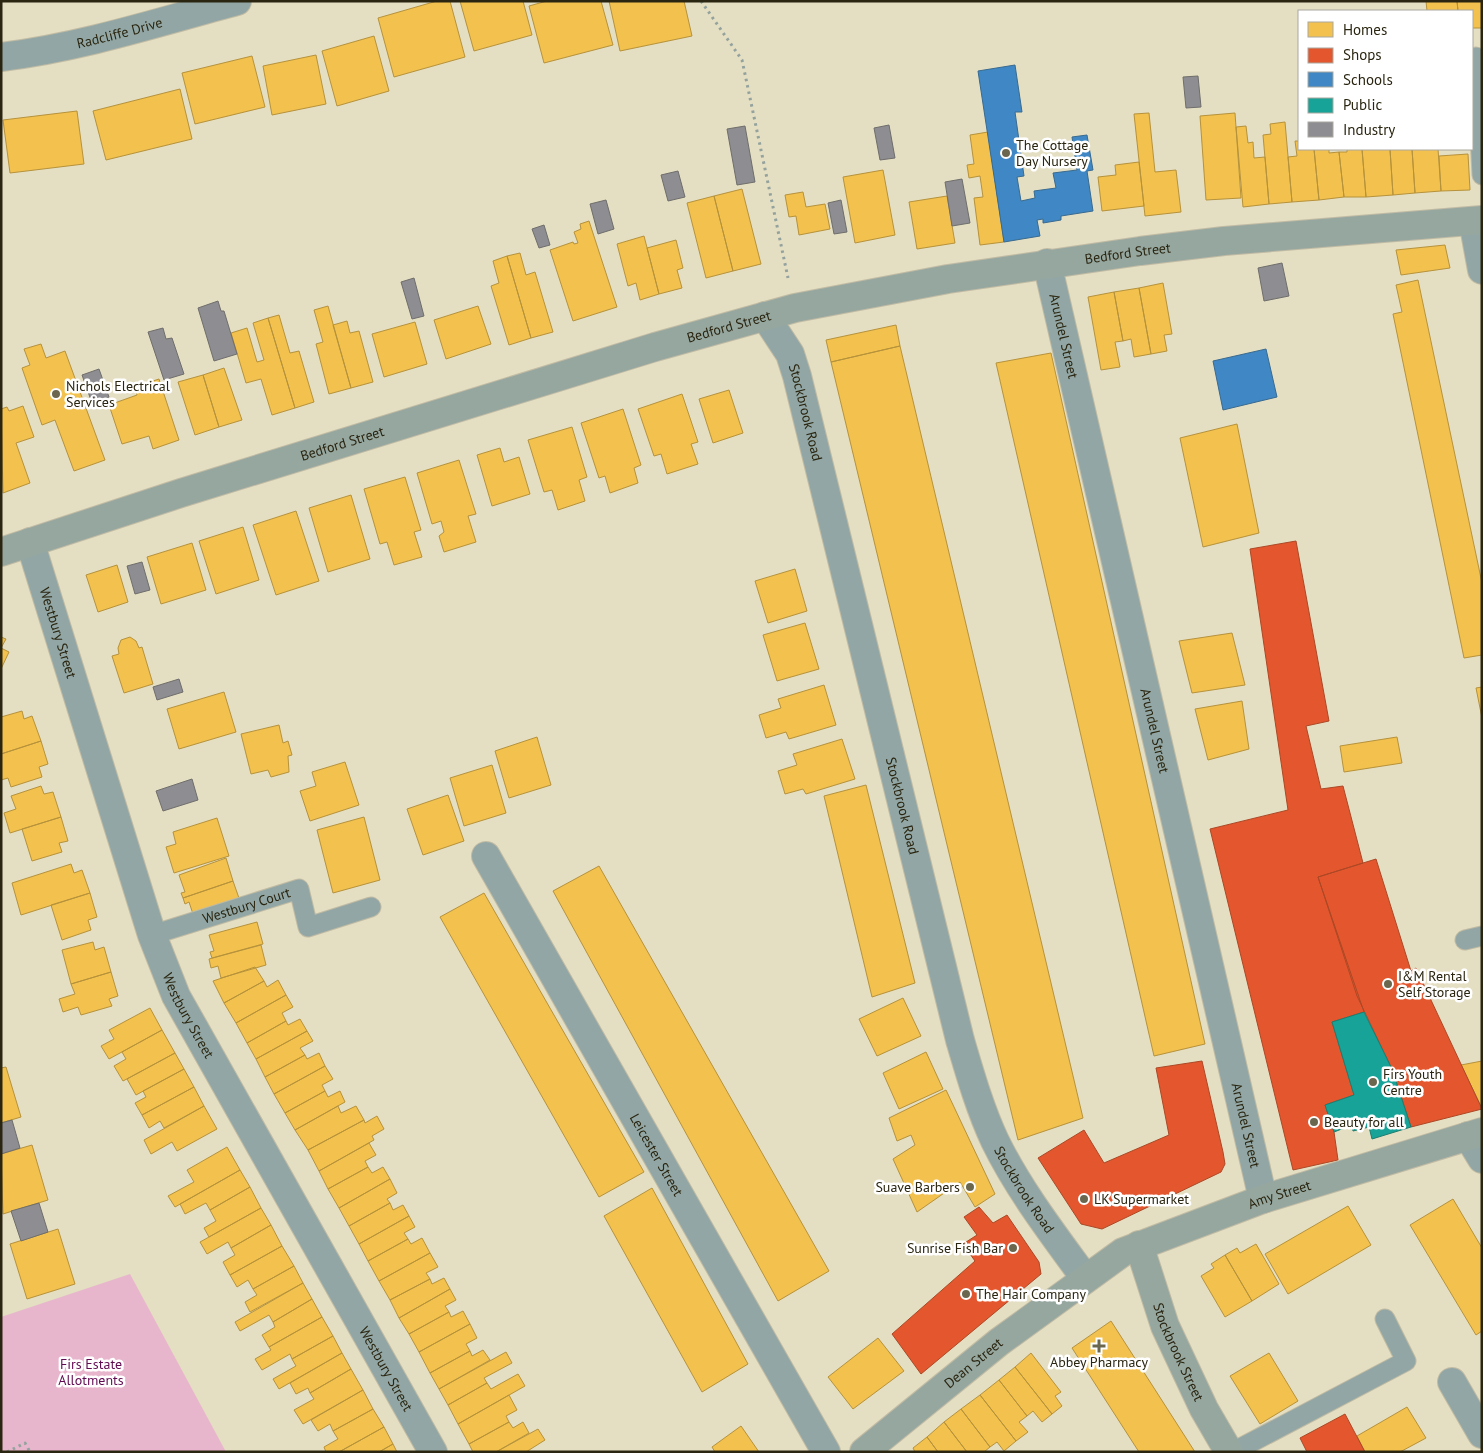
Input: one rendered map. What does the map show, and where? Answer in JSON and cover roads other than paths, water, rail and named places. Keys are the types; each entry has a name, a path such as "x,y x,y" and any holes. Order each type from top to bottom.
{"street":[{"name":"Radcliffe Drive","path":"1,57 80,44 237,1"},
{"name":"Bedford Street","path":"1,552 654,347 795,308 948,278 1047,263 1224,241 1477,220"},
{"path":"1477,220 1482,270"},
{"name":"Arundel Street","path":"1047,263 1263,1199"},
{"name":"Stockbrook Road","path":"765,316 790,354 797,376 960,1040 975,1091 995,1141 1035,1209 1086,1278"},
{"name":"Westbury Street","path":"30,542 152,936 176,996 432,1452"},
{"name":"Leicester Street","path":"486,856 826,1452"},
{"path":"1475,1134 1482,1159"},
{"name":"Amy Street","path":"1086,1278 1123,1252 1263,1199 1475,1134"},
{"name":"Stockbrook Street","path":"1139,1245 1165,1326 1204,1409 1231,1452"},
{"name":"Dean Street","path":"864,1452 999,1342 1086,1278"},
{"path":"1452,1382 1482,1434"}],"lane":[{"path":"1476,57 1482,175"},
{"name":"Westbury Court","path":"152,936 299,889 308,927 371,907"},
{"path":"1231,1452 1406,1361 1385,1319"}],"place":[{"name":"The Cottage Day Nursery","path":"1006,153"},
{"name":"Nichols Electrical Services","path":"56,394"},
{"name":"I&M Rental Self Storage","path":"1388,984"},
{"name":"Firs Youth Centre","path":"1373,1082"},
{"name":"Beauty for all","path":"1314,1122"},
{"name":"Suave Barbers","path":"970,1187"},
{"name":"LK Supermarket","path":"1084,1199"},
{"name":"Sunrise Fish Bar","path":"1013,1248"},
{"name":"The Hair Company","path":"966,1294"},
{"name":"Abbey Pharmacy","path":"1099,1346"}],"park label":[{"name":"Firs Estate Allotments","path":"91,1372"}]}
